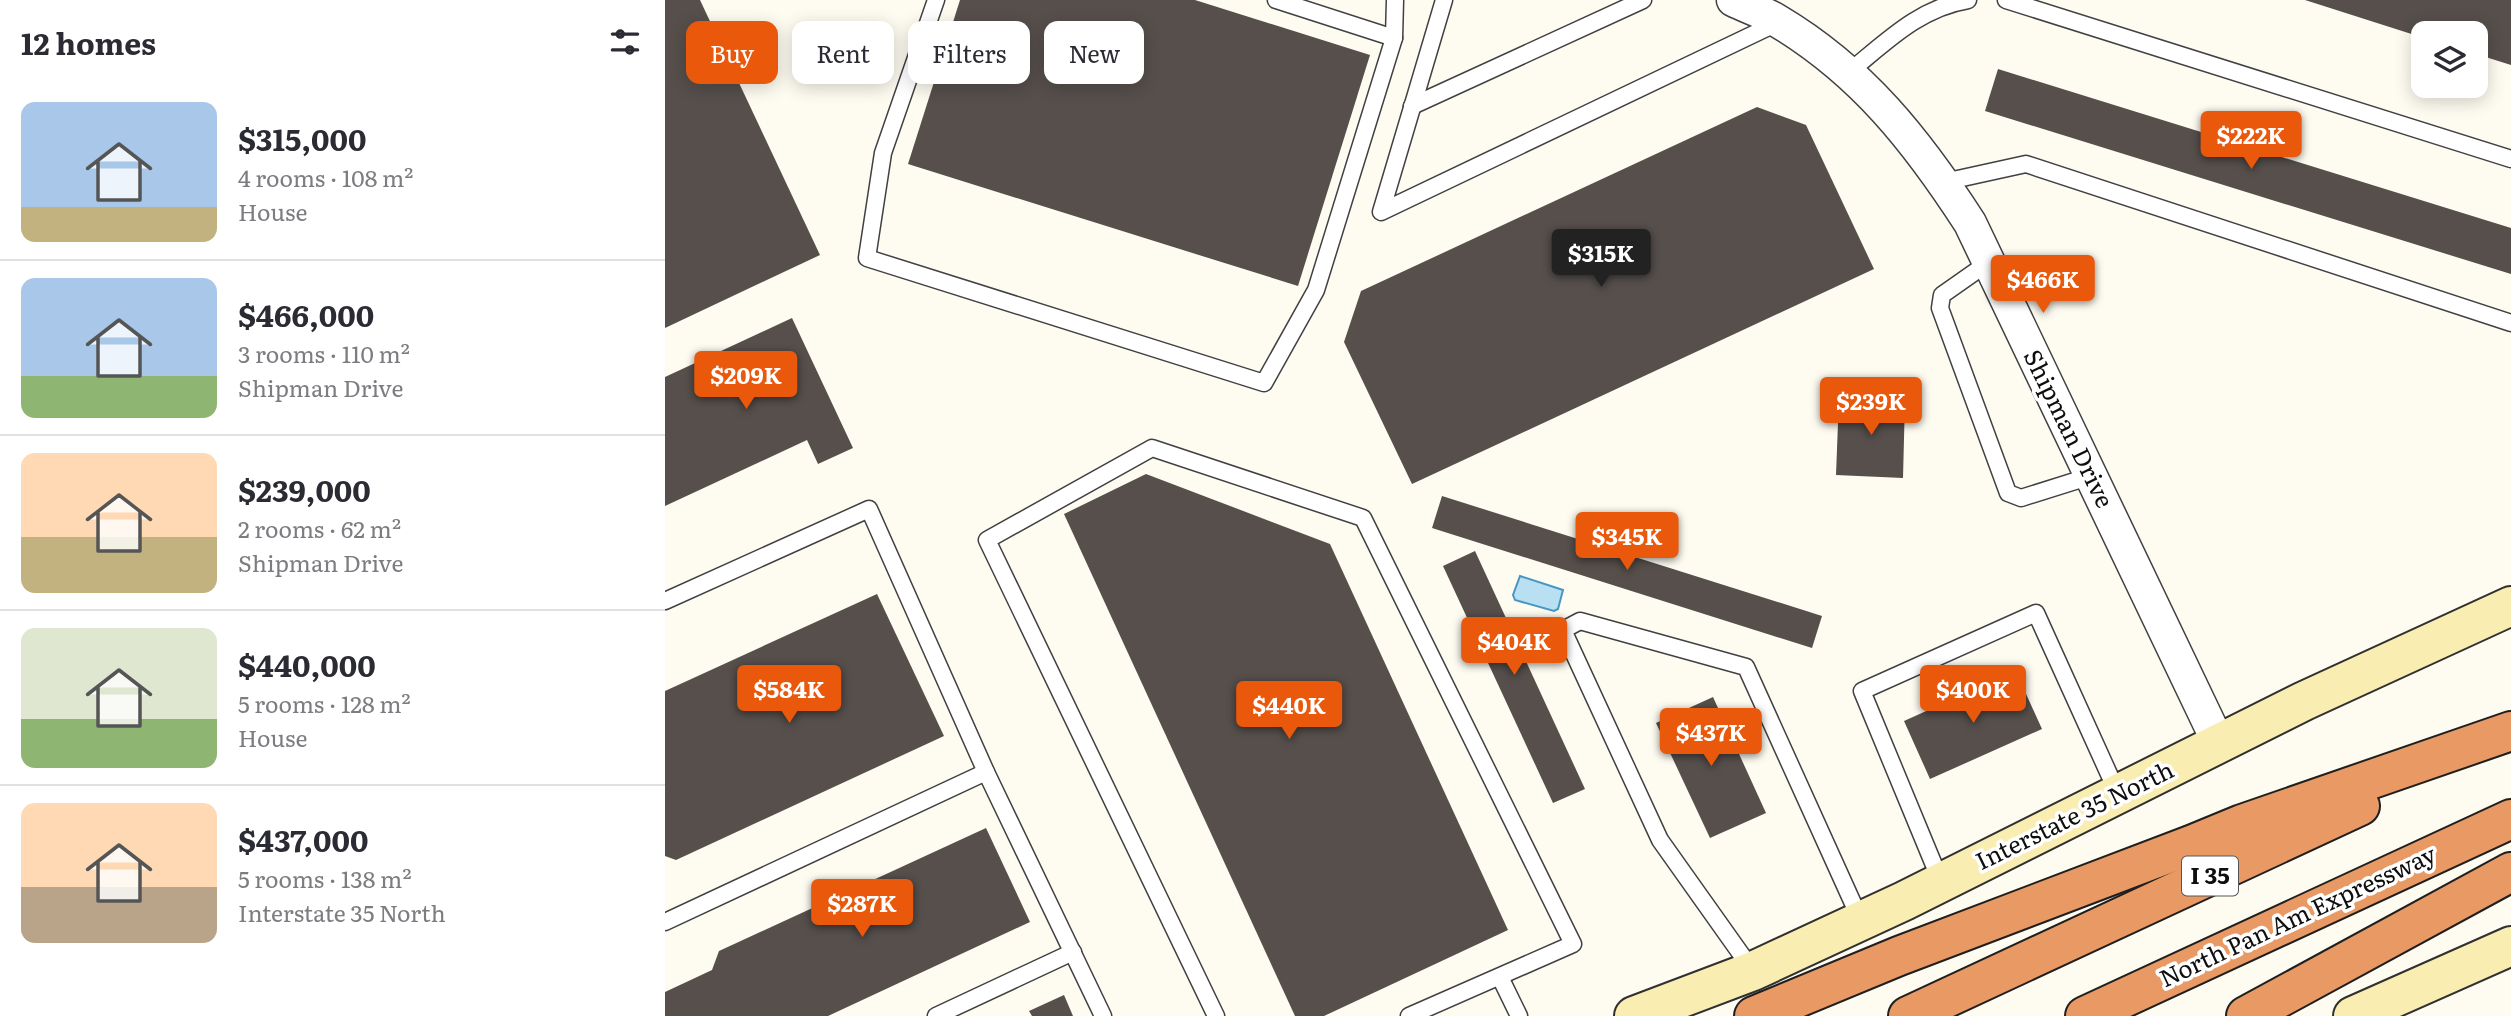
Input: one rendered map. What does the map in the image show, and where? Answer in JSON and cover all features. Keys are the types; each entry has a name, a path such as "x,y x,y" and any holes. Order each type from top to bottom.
{"highway":[{"path":"1754,1016 1899,956 2242,824 2511,733"},
{"name":"I 35","path":"1908,1016 2511,733"},
{"name":"North Pan Am Expressway","path":"2085,1016 2511,819"},
{"path":"2246,1016 2511,872"}],"main road":[{"name":"Interstate 35 North","path":"1634,1016 1753,971 1941,882 2304,701 2511,606"},
{"path":"2353,1016 2511,946"}],"street":[{"name":"Shipman Drive","path":"1733,0 1779,22 1818,47 1849,72 1898,121 1944,182 1970,223 2219,744"}],"lane":[{"path":"936,0 883,153 867,258 1264,383 1316,290 1394,38 1395,0"},
{"path":"1276,0 1394,38"},
{"path":"1444,0 1381,212 1779,22"},
{"path":"1412,106 1643,0"},
{"path":"1849,72 1908,23 1947,3 1968,0"},
{"path":"2006,0 2511,159"},
{"path":"1944,182 2026,164 2511,323"},
{"path":"1989,262 1942,295 1940,308 2008,493 2021,498 2091,476"},
{"path":"1216,1016 987,540 1152,448 1363,518 1573,944 1409,1016"},
{"path":"665,601 869,509 986,772 1103,1016"},
{"path":"1941,882 1862,691 2036,613 2119,794"},
{"path":"1753,971 1660,840 1563,630 1580,621 1746,667 1861,920"},
{"path":"665,922 986,772"},
{"path":"936,1016 1073,952"},
{"path":"1500,977 1520,1016"}],"water":[{"path":"1520,576 1563,590 1558,609 1554,611 1515,600 1513,595"}],"building":[{"path":"665,0 700,0 710,21 686,21 686,84 740,84 820,255 665,328"},
{"path":"960,0 1195,0 1370,55 1298,286 908,164 933,84 1030,84 1030,21 953,21"},
{"path":"2305,0 2511,0 2511,65 2488,58 2488,21 2411,21 2411,34"},
{"path":"1998,69 2511,228 2511,274 1985,111"},
{"path":"1757,107 1806,125 1874,269 1412,484 1344,342 1361,291"},
{"path":"792,318 853,448 818,464 807,440 665,506 665,377"},
{"path":"1839,397 1905,399 1903,478 1836,475"},
{"path":"1146,474 1330,544 1508,930 1324,1016 1295,1016 1064,514"},
{"path":"1442,496 1822,616 1812,648 1432,528"},
{"path":"1475,551 1585,789 1553,803 1443,566"},
{"path":"877,594 944,736 676,860 665,856 665,691"},
{"path":"2017,674 2042,729 1930,779 1904,721 1964,694 1971,694 1969,689 1982,683 1984,688"},
{"path":"1713,697 1766,813 1710,838 1656,723"},
{"path":"986,828 1030,922 828,1016 665,1016 665,992 712,970 719,951"},
{"path":"1064,995 1073,1016 1032,1016 1029,1011"}]}
